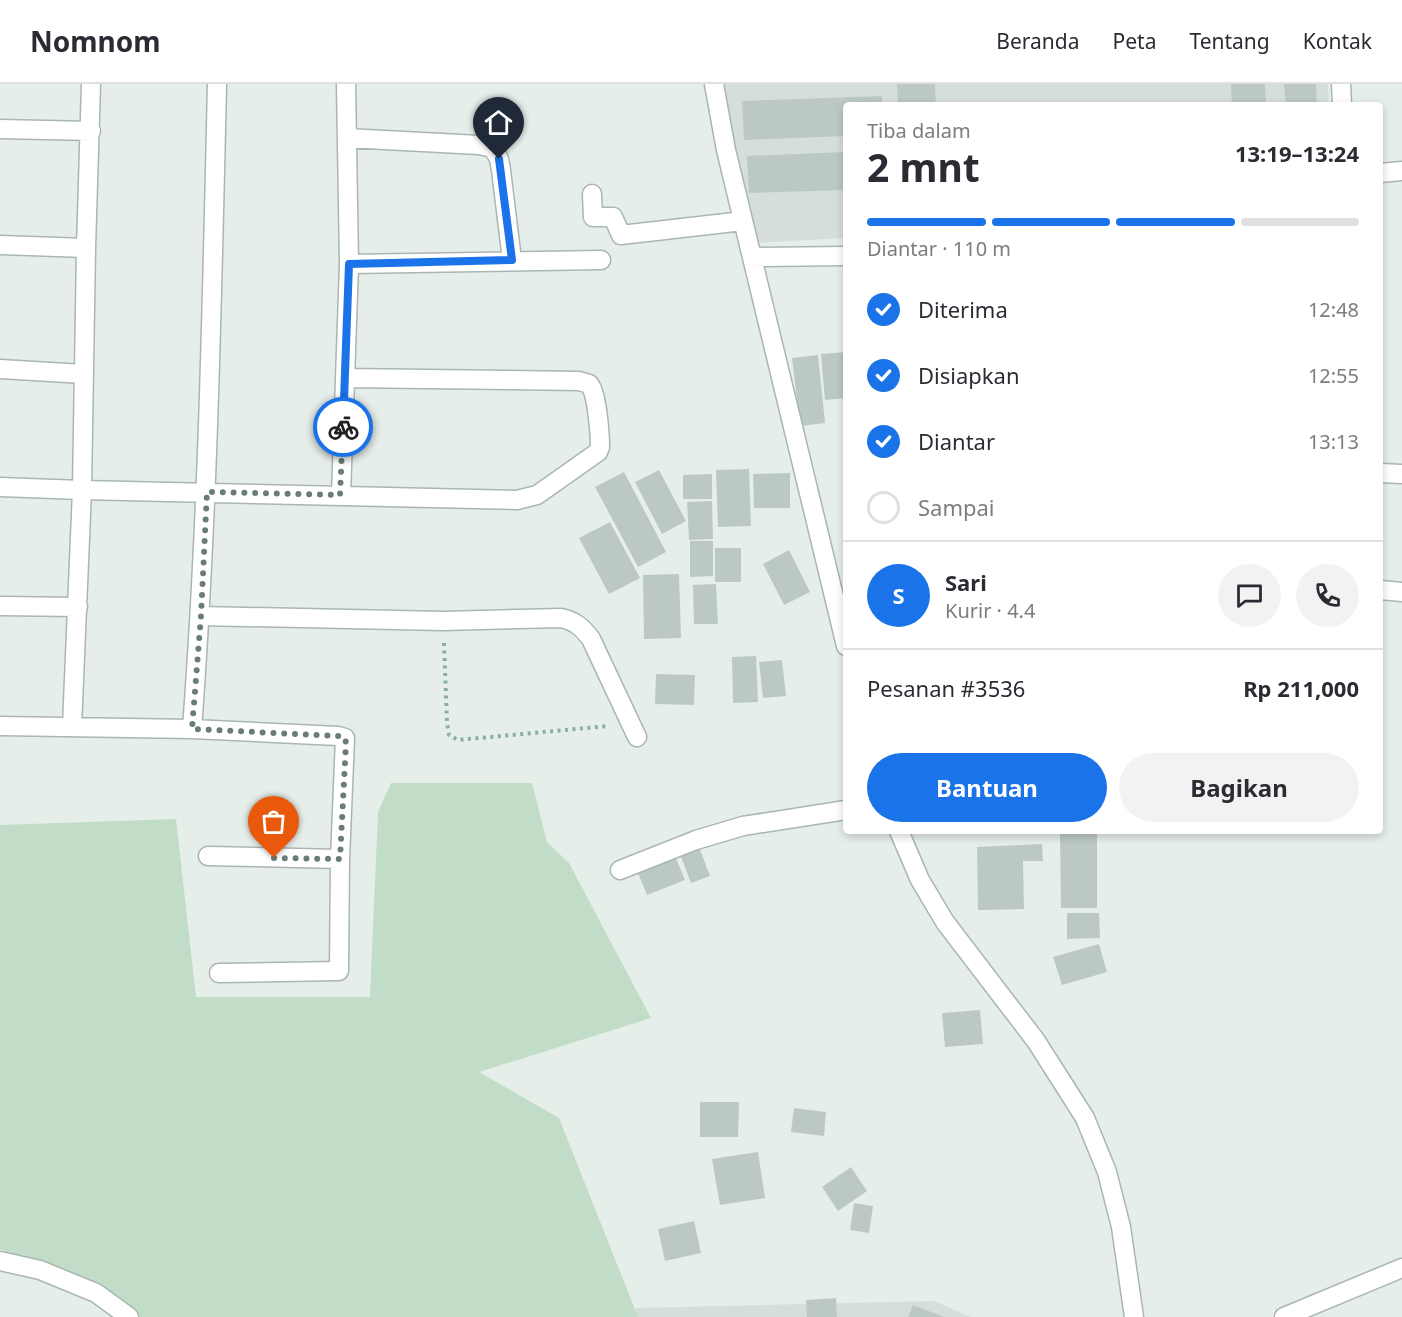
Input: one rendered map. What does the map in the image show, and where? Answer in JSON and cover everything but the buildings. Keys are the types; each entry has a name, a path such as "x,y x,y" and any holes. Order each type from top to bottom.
{"street":[{"path":"72,727 82,490 91,84"},
{"path":"192,729 201,616 207,492 217,84"},
{"path":"340,495 349,264 346,84"},
{"path":"714,84 726,150 843,632"},
{"path":"1341,84 1342,102"},
{"path":"0,129 91,131"},
{"path":"347,138 479,145 493,148 499,159 501,170 512,260"},
{"path":"1383,173 1402,171"},
{"path":"592,194 593,218 613,217 621,235 743,221"},
{"path":"0,245 86,248"},
{"path":"752,257 843,256"},
{"path":"349,264 601,260"},
{"path":"0,369 84,374"},
{"path":"0,487 526,498 537,495 548,488 598,452 600,447 594,394 588,383 579,381 345,378"},
{"path":"1383,473 1402,474"},
{"path":"1383,590 1402,592"},
{"path":"0,606 78,607"},
{"path":"201,616 443,621 561,618 572,620 582,627 591,639 634,730"},
{"path":"0,726 192,729 345,738 340,859 339,971 219,973"},
{"path":"620,870 696,840 743,826 843,810"},
{"path":"899,834 920,880 945,922 1036,1041 1085,1118 1107,1172 1121,1227 1134,1317"},
{"path":"208,856 340,859"},
{"path":"0,1261 40,1270 96,1293 129,1317"},
{"path":"1284,1317 1402,1268"}],"path":[{"path":"443,621 449,735 458,740 634,730"}],"shaded area":[{"path":"718,84 1328,84 1329,102 843,102 843,238 750,243"},
{"path":"934,1301 971,1317 638,1317 635,1308"}],"green space":[{"path":"391,783 532,783 547,842 569,863 651,1018 479,1072 559,1118 638,1317 139,1317 101,1286 0,1249 0,825 176,819 196,997 370,997 378,812"}],"way so far":[{"path":"274,858 340,859 346,743 345,738 338,736 192,729 201,616 207,492 340,495 343,427"}],"route":[{"path":"343,427 349,264 512,260 499,159"}]}
